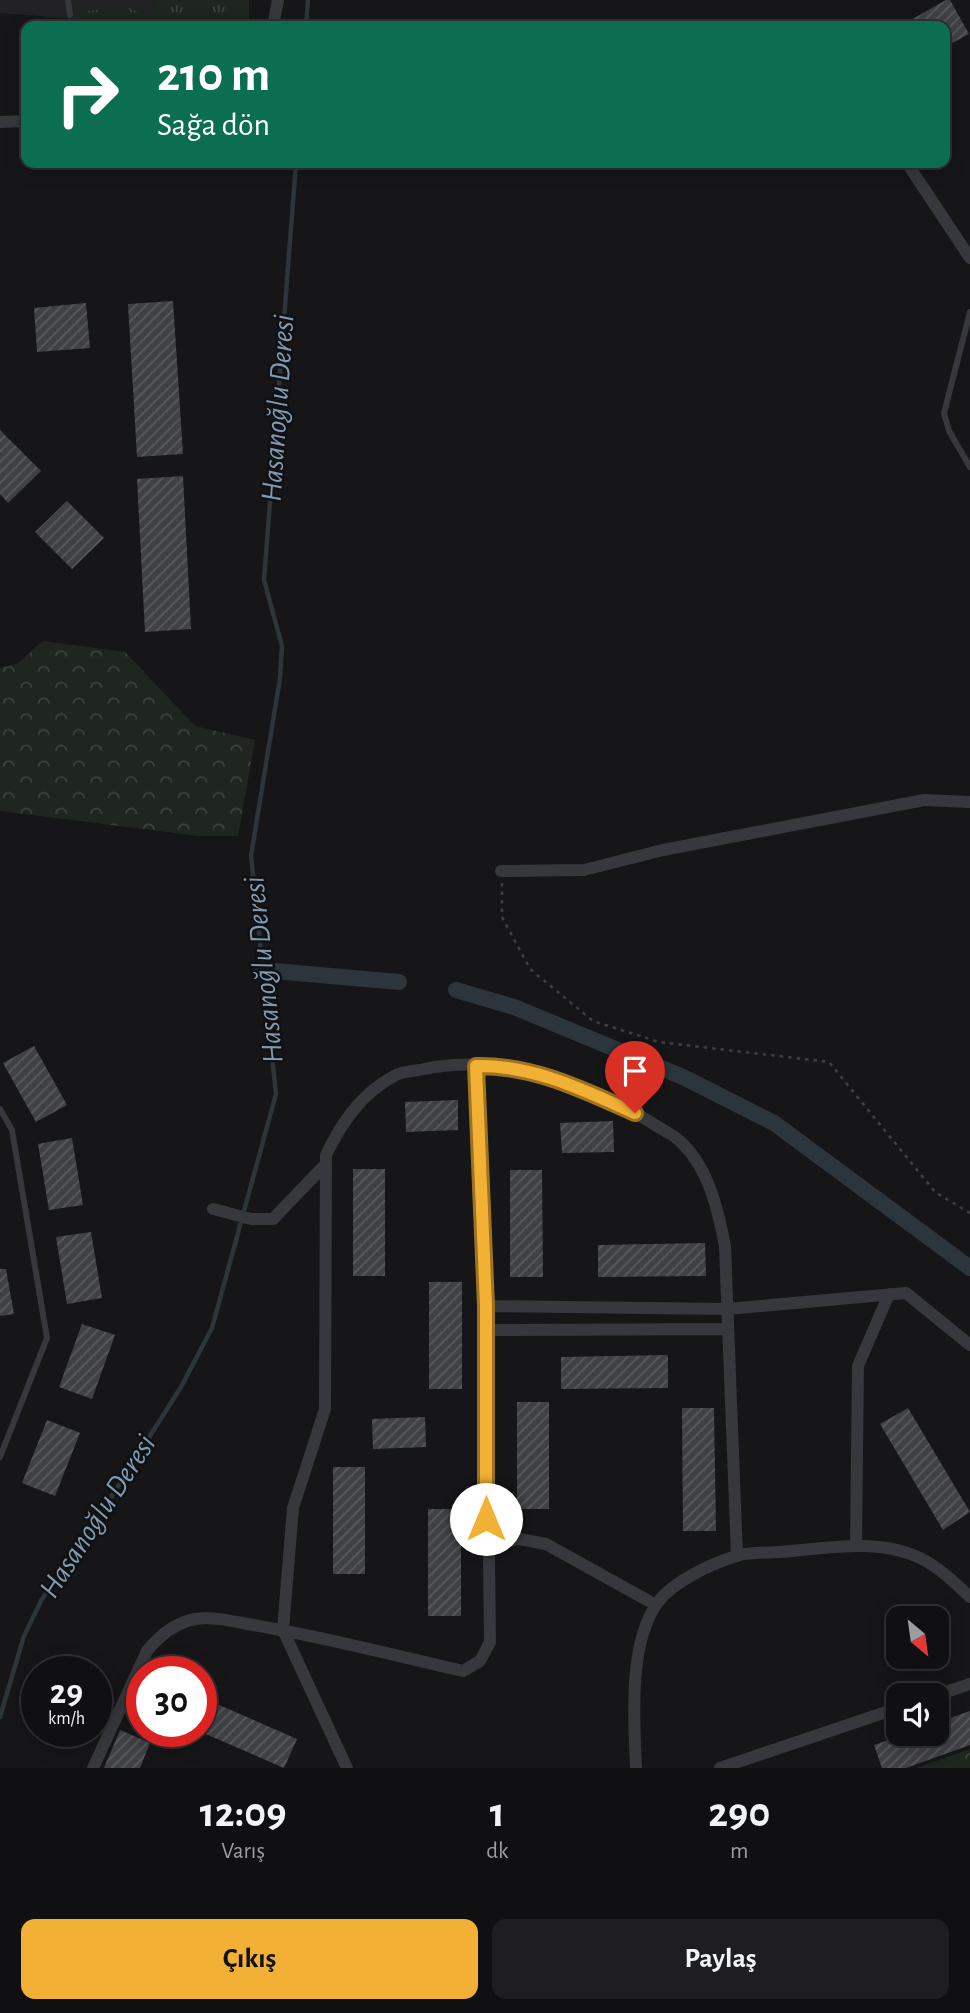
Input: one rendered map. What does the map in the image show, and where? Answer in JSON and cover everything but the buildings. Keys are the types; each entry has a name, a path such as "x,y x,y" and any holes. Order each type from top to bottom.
{"street":[{"path":"274,21 278,0"},
{"path":"0,122 21,121"},
{"path":"910,168 970,258"},
{"path":"501,871 584,870 663,850 924,800 970,802"},
{"path":"347,1768 283,1630 293,1508 324,1409 324,1166 338,1129 359,1101 396,1075 439,1066 501,1065 550,1075 635,1113 682,1143 704,1172 719,1217 724,1246 737,1556"},
{"path":"93,1768 147,1651 157,1639 176,1626 195,1619 214,1619 283,1630 463,1671 480,1661 490,1642 486,1546 486,1306 476,1066"},
{"path":"213,1209 251,1219 274,1219 324,1166"},
{"path":"486,1306 727,1308 906,1293 970,1345"},
{"path":"856,1546 858,1366 889,1294"},
{"path":"486,1330 728,1329"},
{"path":"486,1546 519,1539 546,1544 656,1605"},
{"path":"636,1768 635,1675 649,1616 656,1605 677,1585 737,1556 856,1546 891,1549 919,1557 942,1572 970,1597"},
{"path":"949,1691 970,1684"},
{"path":"720,1768 886,1712"}],"lane":[{"path":"68,0 70,15"},
{"path":"970,312 944,413 949,431 970,467"},
{"path":"0,1109 12,1130 47,1338 0,1457"}],"path":[{"path":"501,871 502,917 530,969 593,1021 659,1042 829,1062 935,1192 970,1213"}],"shaded area":[{"path":"0,0 249,0 249,21 102,21 0,13"}],"green space":[{"path":"157,0 249,0 249,21 103,21 40,16 127,7 149,17 158,10"},
{"path":"43,641 125,652 195,726 255,740 238,836 198,836 0,811 0,668 18,663"},
{"path":"970,1749 970,1768 916,1768"}],"waterway":[{"name":"Hasanoğlu Deresi","path":"306,21 308,0"},
{"name":"Hasanoğlu Deresi","path":"0,1717 24,1636 42,1599 84,1540 181,1387 212,1328 276,1094 251,856 280,678 282,646 264,580 296,168"},
{"path":"263,970 399,982"},
{"path":"456,990 514,1007 683,1077 774,1123 970,1268"}],"route":[{"path":"486,1519 486,1306 476,1066 501,1065 550,1075 635,1113"}]}
